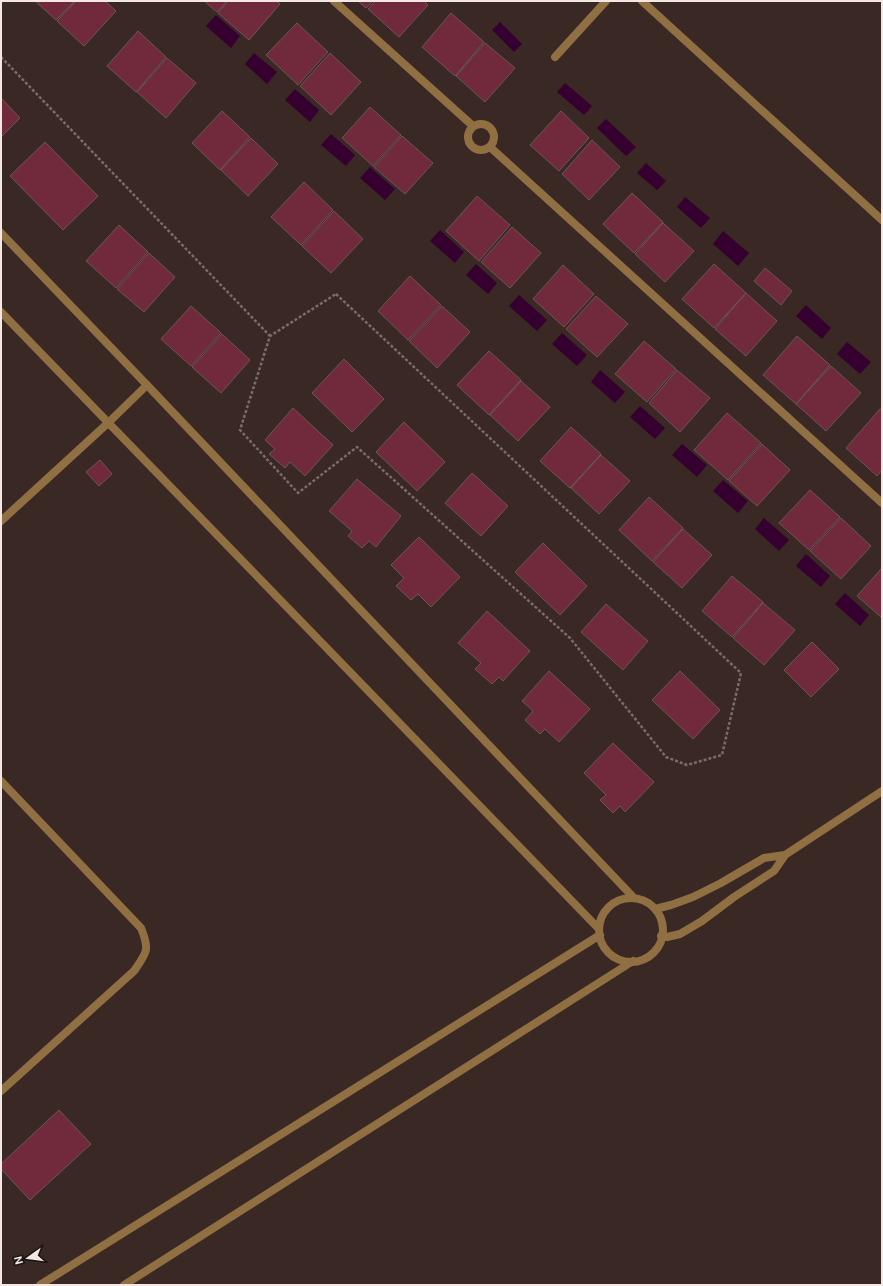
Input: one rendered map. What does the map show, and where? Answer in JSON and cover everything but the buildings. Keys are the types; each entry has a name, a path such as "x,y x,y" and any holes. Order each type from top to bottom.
{"street":[{"path":"334,1 473,126"},
{"path":"555,57 606,1"},
{"path":"642,1 882,220"},
{"path":"486,124 491,128 494,134 494,141 490,147 486,150 480,151 475,150 470,146 467,135 473,126 486,124"},
{"path":"490,147 882,503"},
{"path":"1,233 148,385 634,898"},
{"path":"1,312 599,932"},
{"path":"1,521 148,385"},
{"path":"1,781 141,928 147,949 134,970 1,1091"},
{"path":"662,936 668,937 680,934 702,921 734,897 774,871 785,855 882,791"},
{"path":"654,909 693,898 764,858 785,855"},
{"path":"624,898 634,898 645,901 654,909 662,922 662,936 654,951 641,960 633,961 623,960 613,956 606,950 601,941 599,932 601,919 606,910 614,902 624,898"},
{"path":"40,1285 599,932"},
{"path":"124,1285 633,961"}],"path":[{"path":"1,57 270,336"},
{"path":"336,294 741,673 722,755 687,765 666,757 570,638 357,447 298,492 240,430 270,336 336,294"}],"shaded area":[{"path":"216,15 240,36 231,48 206,26"},
{"path":"500,22 522,44 514,52 492,30"},
{"path":"254,53 277,72 267,84 245,64"},
{"path":"565,83 592,106 584,115 557,92"},
{"path":"295,89 319,110 310,122 285,100"},
{"path":"606,119 636,147 626,156 597,128"},
{"path":"331,134 355,155 346,166 321,145"},
{"path":"646,163 666,181 657,190 637,173"},
{"path":"370,167 395,189 385,200 360,178"},
{"path":"685,197 710,218 701,228 677,207"},
{"path":"440,230 464,252 455,263 430,241"},
{"path":"723,231 749,253 738,266 713,244"},
{"path":"476,264 497,283 488,294 466,275"},
{"path":"519,295 547,320 537,331 509,306"},
{"path":"806,305 831,328 822,339 796,316"},
{"path":"562,333 587,355 577,366 552,344"},
{"path":"847,342 871,362 860,374 837,354"},
{"path":"600,370 625,392 615,403 591,382"},
{"path":"640,406 665,428 655,439 630,417"},
{"path":"682,444 707,465 697,477 672,455"},
{"path":"723,480 748,501 738,513 713,491"},
{"path":"764,518 789,540 779,551 755,529"},
{"path":"806,554 830,576 821,587 796,566"},
{"path":"845,593 869,615 860,626 835,604"}]}
